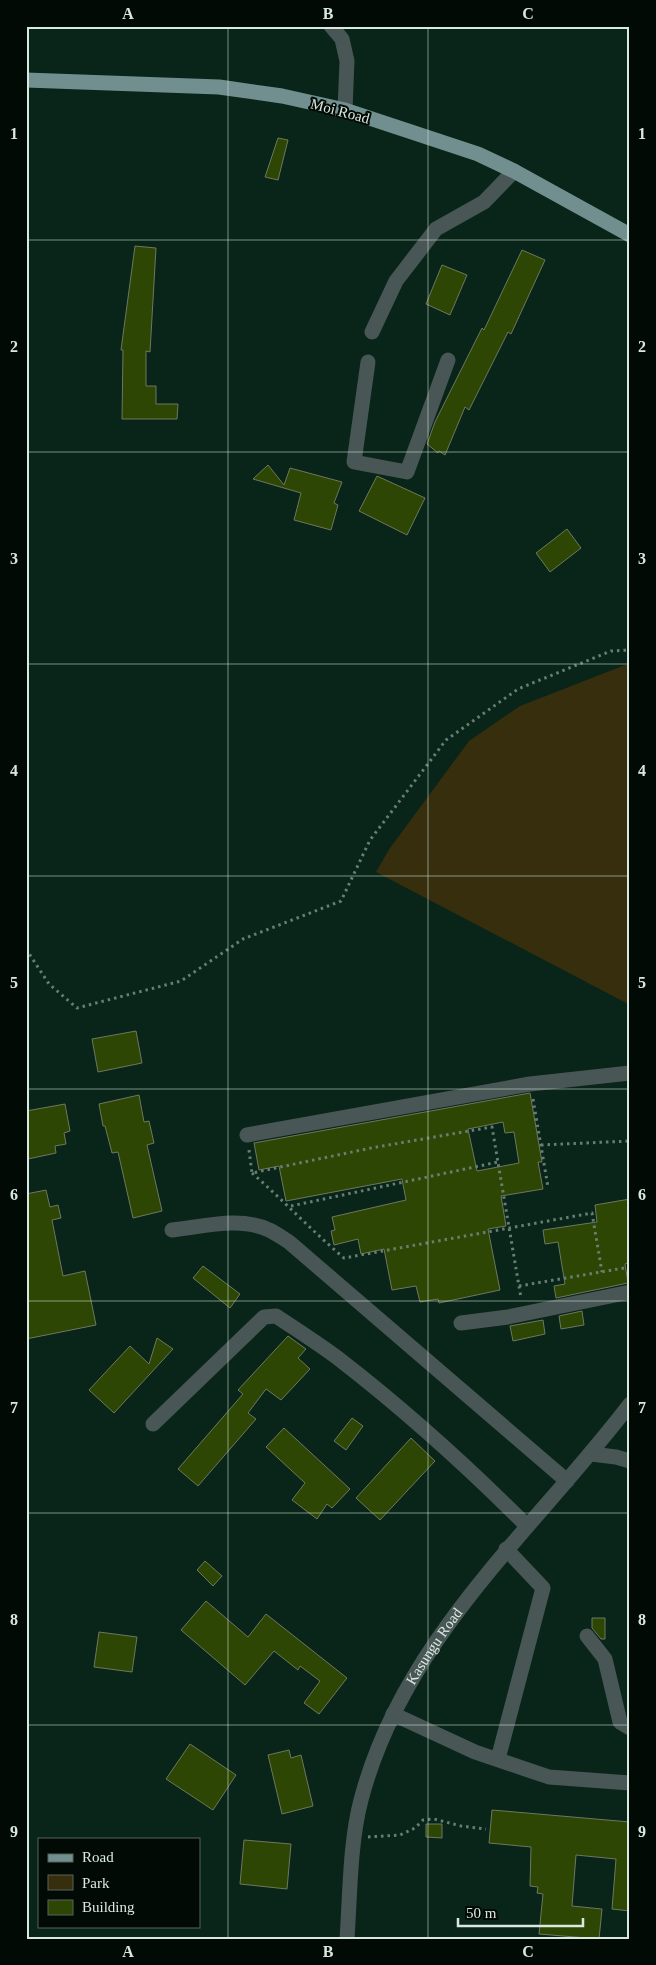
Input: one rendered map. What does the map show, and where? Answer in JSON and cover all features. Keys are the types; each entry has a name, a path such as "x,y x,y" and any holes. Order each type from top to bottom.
{"main road":[{"name":"Moi Road","path":"26,80 218,87 282,96 345,110 478,154 514,171 630,235"}],"street":[{"path":"331,26 342,39 347,61 345,110"},
{"path":"372,332 396,281 436,229 484,202 514,171"},
{"path":"368,362 354,462 407,472 448,360"},
{"path":"247,1135 530,1084 630,1072"},
{"path":"172,1230 249,1224 268,1229 289,1242 567,1481"},
{"path":"461,1323 508,1317 630,1292"},
{"path":"153,1424 264,1317 276,1316 338,1358 417,1424 486,1485 527,1526"},
{"name":"Kasungu Road","path":"347,1939 355,1835 361,1799 393,1714 420,1663 444,1626 506,1549 591,1454 630,1404"},
{"path":"591,1454 630,1461"},
{"path":"498,1759 543,1588 506,1549"},
{"path":"587,1636 606,1659 620,1722 630,1728"},
{"path":"393,1714 475,1752 549,1777 630,1783"}],"path":[{"path":"26,949 49,984 77,1008 181,981 242,939 341,901 370,840 446,740 518,689 611,651 630,650"},
{"path":"530,1084 548,1187"},
{"path":"252,1173 371,1148 492,1127 519,1286 630,1267"},
{"path":"247,1135 252,1173 290,1206 316,1235 344,1258 592,1213 602,1272"},
{"path":"541,1145 630,1141"},
{"path":"290,1206 498,1162"},
{"path":"355,1835 380,1838 400,1835 415,1828 423,1820 434,1819 461,1826 486,1829"}],"green space":[{"path":"625,665 630,665 630,1005 376,872 390,848 469,741 520,706"}],"building":[{"path":"278,138 288,140 278,180 265,177"},
{"path":"135,246 156,248 150,352 146,351 146,386 156,386 156,404 178,404 177,419 122,419 123,350 121,350"},
{"path":"522,250 545,260 511,334 508,332 469,410 465,407 445,455 439,451 438,453 427,444 435,422 482,328 484,330"},
{"path":"442,265 467,275 450,315 426,304"},
{"path":"268,465 284,485 290,468 342,482 334,503 338,505 331,530 294,520 301,493 253,479"},
{"path":"377,476 425,498 407,535 359,511"},
{"path":"567,529 581,548 550,572 536,553"},
{"path":"136,1031 142,1063 98,1072 92,1039"},
{"path":"530,1093 542,1162 538,1162 543,1189 501,1196 506,1226 488,1229 500,1290 439,1303 438,1299 420,1302 416,1286 392,1290 384,1249 361,1254 358,1239 334,1245 331,1231 335,1230 332,1217 406,1200 402,1179 286,1201 279,1166 259,1170 254,1143","holes":["503,1122 505,1133 514,1132 519,1163 477,1171 468,1129"]},
{"path":"139,1095 144,1122 149,1121 154,1143 147,1145 162,1211 133,1218 118,1152 112,1153 105,1126 103,1126 99,1104"},
{"path":"65,1104 70,1131 64,1133 66,1144 55,1146 56,1153 28,1159 26,1111"},
{"path":"46,1190 50,1207 58,1205 61,1218 52,1220 63,1276 85,1271 96,1325 26,1339 26,1194"},
{"path":"630,1199 630,1262 625,1264 628,1283 556,1298 554,1286 565,1284 558,1242 545,1244 543,1230 597,1222 595,1205"},
{"path":"203,1266 240,1294 230,1308 193,1278"},
{"path":"582,1311 584,1325 561,1329 559,1316"},
{"path":"543,1320 545,1334 513,1341 510,1326"},
{"path":"288,1336 306,1349 298,1358 310,1369 281,1400 266,1389 248,1413 256,1419 198,1486 178,1469 243,1394 238,1390"},
{"path":"157,1338 173,1349 114,1413 89,1390 130,1346 149,1364"},
{"path":"352,1418 363,1426 346,1450 334,1441"},
{"path":"284,1428 350,1489 332,1508 327,1504 317,1519 292,1500 305,1483 266,1447"},
{"path":"411,1438 435,1461 380,1520 356,1498"},
{"path":"205,1561 222,1576 213,1586 197,1570"},
{"path":"206,1601 248,1637 266,1614 347,1678 319,1714 304,1703 320,1681 300,1666 298,1670 274,1651 245,1685 181,1630"},
{"path":"592,1618 605,1618 605,1639 601,1639 592,1628"},
{"path":"99,1632 137,1637 132,1672 94,1667"},
{"path":"190,1744 236,1775 213,1810 166,1779"},
{"path":"289,1750 291,1758 301,1755 313,1806 282,1814 268,1755"},
{"path":"492,1810 630,1822 630,1911 612,1909 616,1859 576,1855 572,1906 602,1909 599,1939 539,1934 543,1894 537,1893 538,1887 530,1886 531,1847 489,1843"},
{"path":"426,1824 442,1824 442,1838 426,1837"},
{"path":"244,1840 291,1844 287,1889 240,1884"}]}
